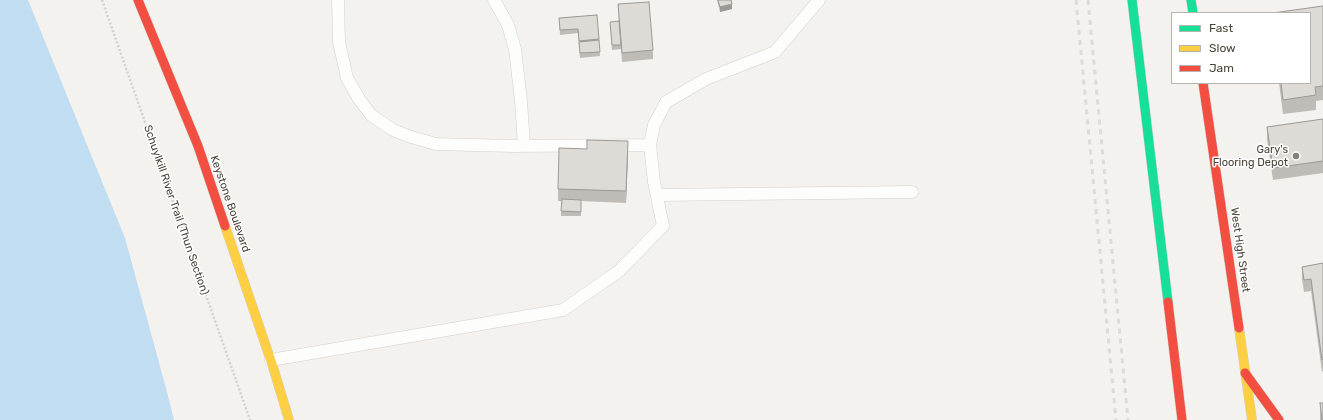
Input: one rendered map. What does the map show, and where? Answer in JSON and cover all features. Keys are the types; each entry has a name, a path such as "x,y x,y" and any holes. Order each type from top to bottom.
{"main road":[{"name":"Keystone Boulevard","path":"138,0 198,146 271,360 289,420"},
{"path":"1132,0 1182,420"},
{"path":"1191,0 1193,12"},
{"name":"West High Street","path":"1203,84 1252,420"},
{"path":"1246,373 1279,420"}],"lane":[{"path":"338,0 338,42 347,78 371,115 394,130 411,137 436,144 524,146 650,145"},
{"path":"494,0 508,24 515,48 524,146"},
{"path":"271,360 563,310 619,271 663,226 654,182 650,145 654,125 666,102 706,79 775,52 819,0"},
{"path":"657,195 912,192"}],"path":[{"name":"Schuylkill River Trail (Thun Section)","path":"102,0 250,420"}],"water":[{"path":"0,0 28,0 125,238 174,420 0,420"}],"building":[{"path":"718,0 731,0 732,4 720,7"},
{"path":"649,2 653,50 622,53 618,4"},
{"path":"1323,6 1323,86 1315,87 1316,95 1283,100 1281,84 1311,84 1311,12 1280,12"},
{"path":"597,15 599,39 579,41 578,29 560,30 559,18"},
{"path":"619,21 621,45 612,45 610,22"},
{"path":"599,40 600,52 580,53 579,42"},
{"name":"Gary's Flooring Depot","path":"1323,119 1323,161 1273,168 1267,127"},
{"path":"587,140 628,141 626,191 558,189 559,148 587,149"},
{"path":"562,199 581,200 581,212 561,211"},
{"path":"1323,263 1322,360 1311,279 1304,280 1302,267"},
{"path":"1320,403 1323,403 1323,420 1322,420"}],"railway":[{"path":"1076,0 1116,420"},
{"path":"1088,0 1128,420"}],"traffic: fast":[{"path":"1132,0 1168,302"},
{"path":"1191,0 1193,12"}],"traffic: slow":[{"path":"225,226 273,367 289,420"},
{"path":"1239,328 1252,420"}],"traffic: jam":[{"path":"138,0 198,146 225,226"},
{"path":"1203,84 1239,328"},
{"path":"1168,302 1182,420"},
{"path":"1245,373 1279,420"}],"place":[{"name":"Gary's Flooring Depot","path":"1296,156"}]}
